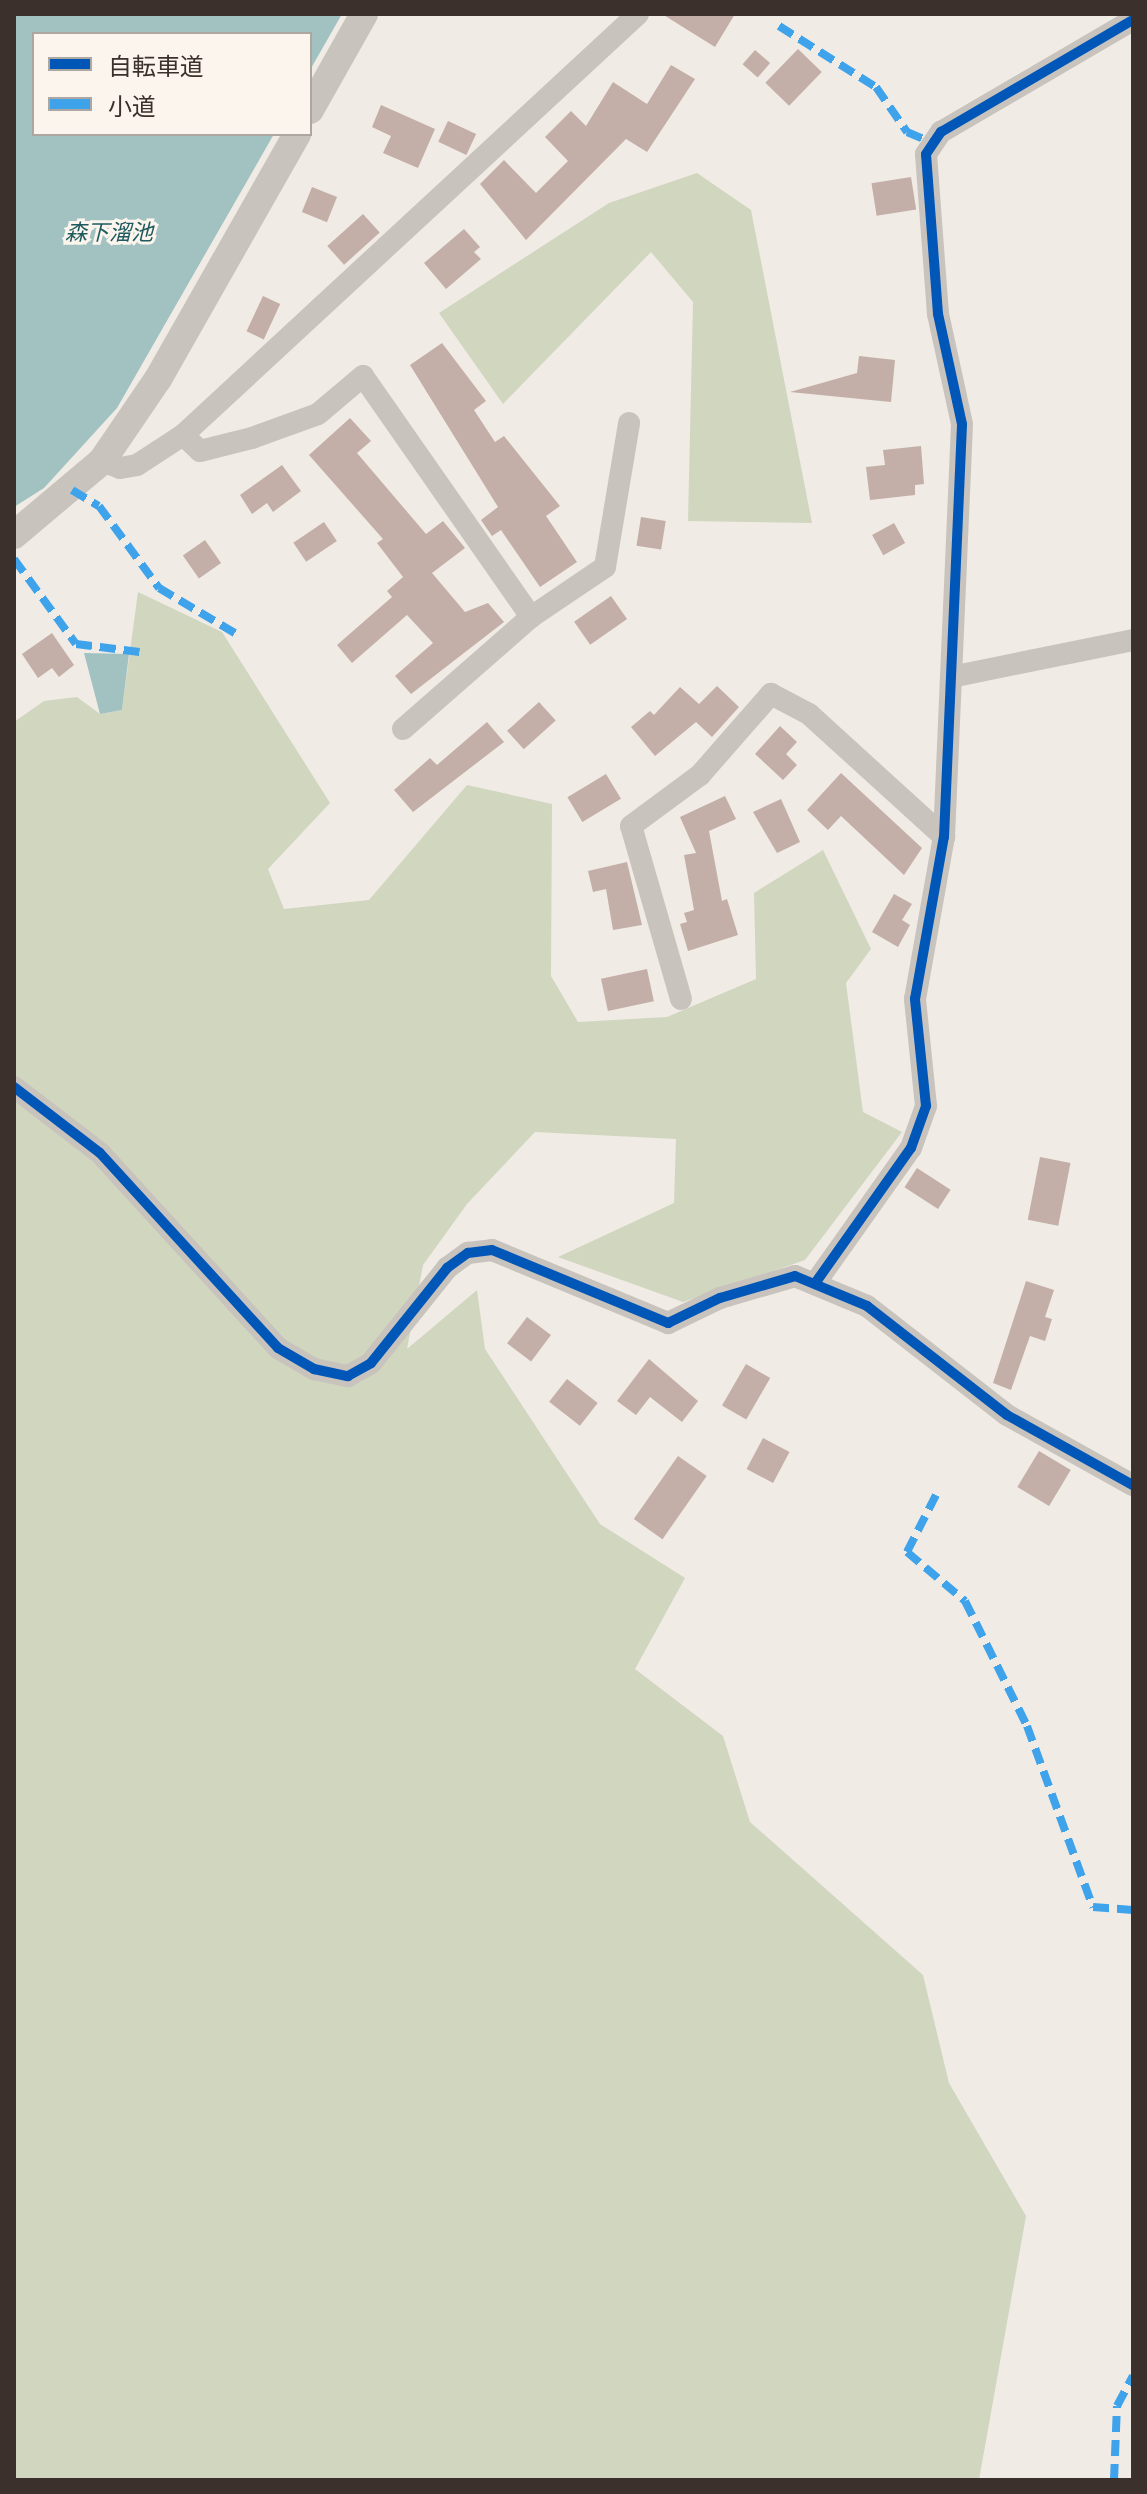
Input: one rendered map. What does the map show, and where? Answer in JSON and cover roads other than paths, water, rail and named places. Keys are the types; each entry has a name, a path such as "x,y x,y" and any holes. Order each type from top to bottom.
{"street":[{"path":"312,106 364,14"},
{"path":"102,461 137,465 183,435 638,14"},
{"path":"816,1282 911,1148 926,1106 915,999 944,837 956,676 962,424 938,314 926,154 941,132 1133,20"},
{"path":"14,535 102,461 158,379 296,136"},
{"path":"183,435 200,451 252,438 318,414 363,376 531,617"},
{"path":"403,729 531,617 605,567 629,423"},
{"path":"956,676 1133,640"},
{"path":"681,999 631,826 700,775 771,694 809,714 944,837"},
{"path":"14,1087 100,1153 278,1348 314,1369 348,1376 371,1363 447,1268 468,1253 492,1250 668,1323 720,1298 795,1276 816,1282 867,1306 1007,1415 1133,1485"}],"water":[{"name":"森下溜池","path":"14,14 342,14 312,66 312,32 32,32 32,136 273,136 117,408 44,488 14,507"},
{"path":"84,653 129,654 122,710 100,714"}]}
